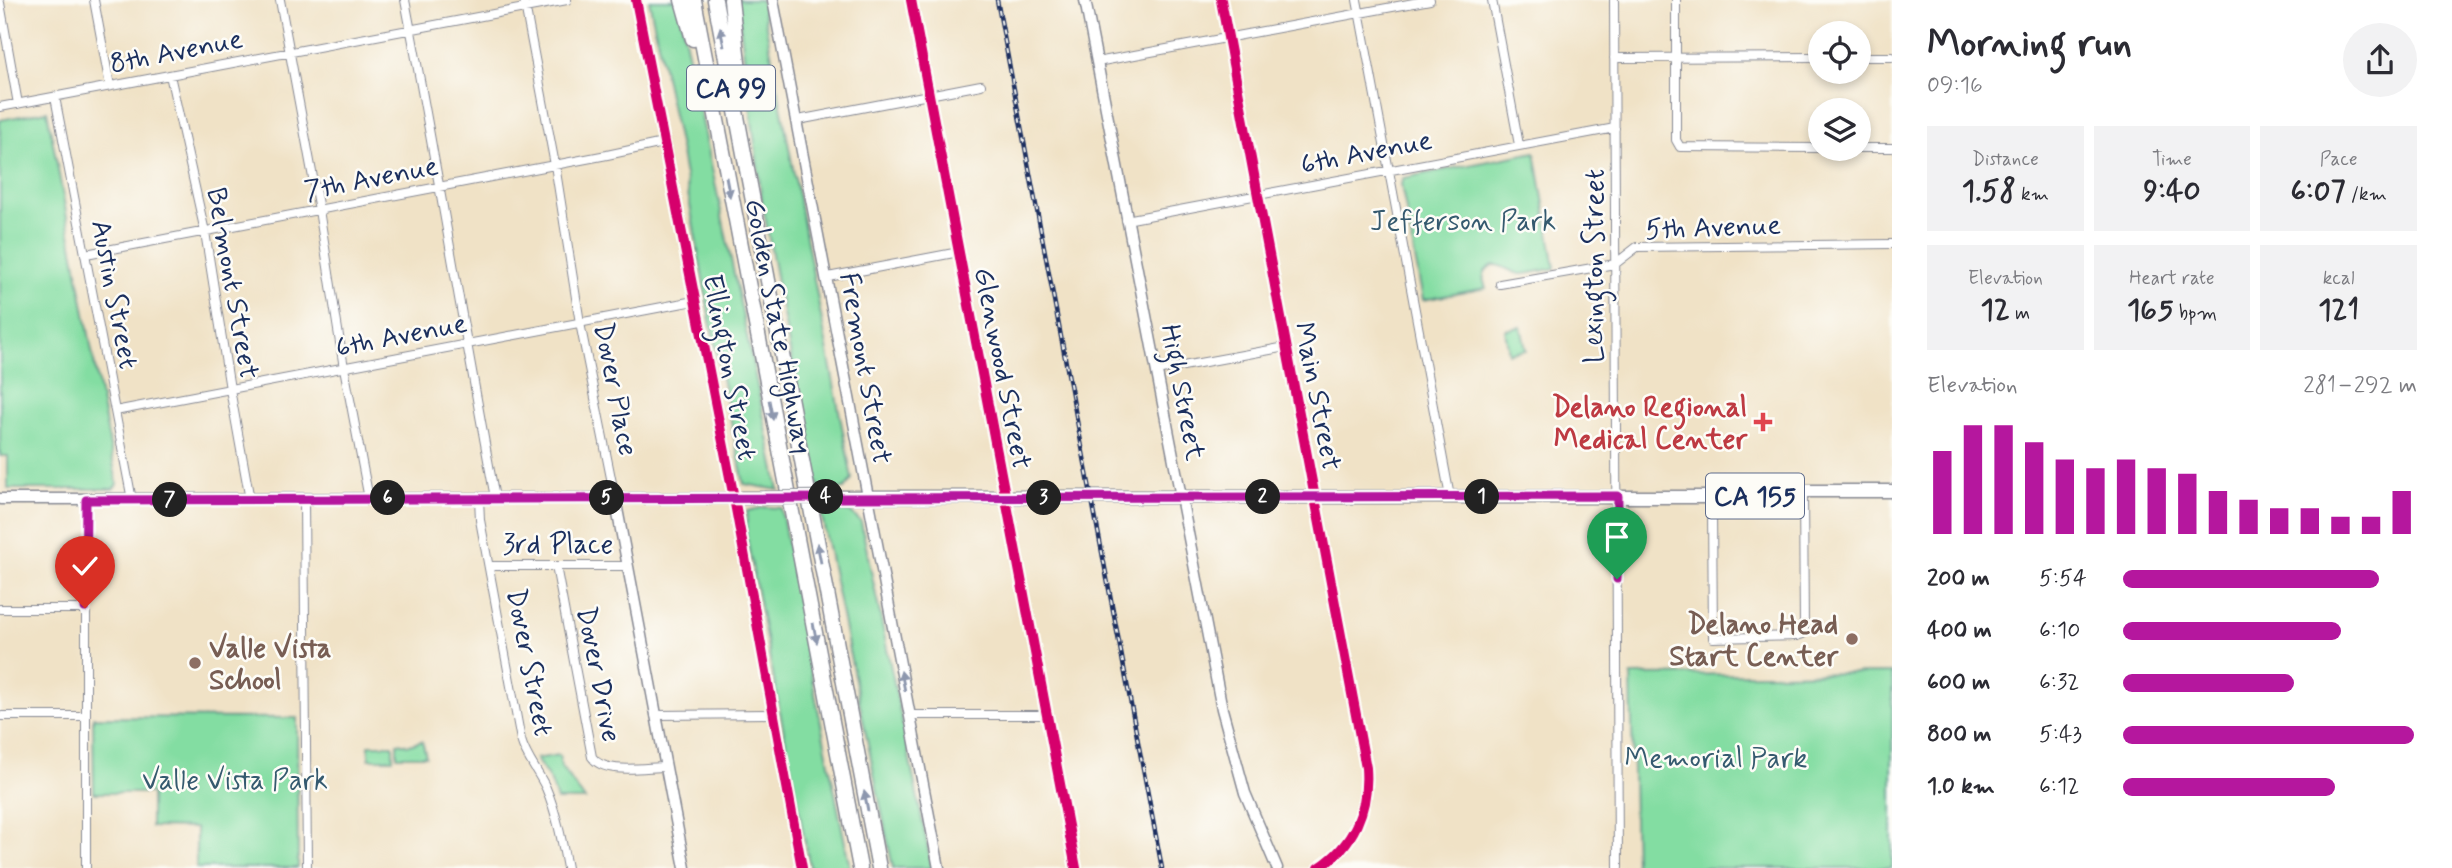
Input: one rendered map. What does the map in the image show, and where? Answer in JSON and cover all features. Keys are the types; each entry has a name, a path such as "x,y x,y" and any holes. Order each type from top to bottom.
{"highway":[{"path":"682,0 715,120"},
{"name":"Golden State Highway","path":"694,0 860,868"},
{"name":"Golden State Highway","path":"715,0 879,868"},
{"path":"731,0 748,176"}],"main road":[{"name":"CA 155","path":"734,498 1716,497 1803,491 1892,491"}],"street":[{"path":"94,0 110,86"},
{"path":"280,0 369,499"},
{"path":"405,0 441,187 466,345 495,498"},
{"name":"8th Avenue","path":"0,107 411,29 525,4 567,0"},
{"name":"Ellington Street","path":"636,0 734,498 802,868"},
{"name":"Fremont Street","path":"774,0 828,277 866,496 939,868"},
{"name":"Glenwood Street","path":"911,0 1076,868"},
{"name":"High Street","path":"1085,0 1232,751 1245,793 1277,868"},
{"name":"Main Street","path":"1221,0 1367,781 1365,802 1356,828 1338,853 1318,868"},
{"path":"1357,0 1450,497"},
{"path":"1097,62 1430,0"},
{"path":"1492,0 1519,145"},
{"name":"Lexington Street","path":"1614,0 1618,868"},
{"path":"1676,0 1676,140 1680,147 1808,148"},
{"path":"0,3 18,104"},
{"name":"Dover Place","path":"525,4 555,165 580,323 685,868"},
{"path":"1614,58 1808,57"},
{"path":"1871,57 1892,57"},
{"name":"Belmont Street","path":"170,75 205,232 250,500"},
{"path":"798,120 981,85"},
{"name":"Austin Street","path":"55,97 132,500"},
{"name":"6th Avenue","path":"1126,220 1615,128"},
{"name":"7th Avenue","path":"86,254 663,142"},
{"path":"1871,148 1892,148"},
{"name":"5th Avenue","path":"1500,284 1615,264 1637,247 1892,244"},
{"path":"828,277 959,252"},
{"name":"6th Avenue","path":"115,411 694,301"},
{"path":"1156,371 1286,347"},
{"path":"1716,497 1712,508 1713,638 1797,636 1803,634 1804,629 1803,491"},
{"name":"Dover Street","path":"479,498 480,520 521,740 527,757 549,796 561,833 567,868"},
{"path":"0,499 734,498"},
{"path":"304,499 307,868"},
{"path":"86,500 86,868"},
{"name":"3rd Place","path":"489,566 627,566"},
{"name":"Dover Drive","path":"556,566 592,757 598,764 609,768 665,767"},
{"path":"0,609 85,610"},
{"path":"655,715 773,714"},
{"path":"910,715 1046,715"},
{"path":"0,716 86,716"}],"green space":[{"path":"649,0 677,0 779,490 744,484"},
{"path":"737,0 761,0 852,479 844,489 829,490 819,487 806,437 762,201"},
{"path":"47,111 117,484 113,489 8,489 8,456 0,456 0,120"},
{"name":"Jefferson Park","path":"1535,152 1555,268 1521,274 1493,265 1484,274 1486,288 1423,300 1401,184 1403,178"},
{"path":"1521,327 1526,350 1509,353 1505,330"},
{"path":"765,507 781,508 850,868 810,868 746,534 747,511"},
{"path":"820,507 850,512 861,522 932,868 893,868"},
{"name":"Memorial Park","path":"1892,673 1892,868 1635,868 1631,675"},
{"name":"Valle Vista Park","path":"93,717 297,718 298,868 196,868 196,828 151,827 151,793 94,793"},
{"path":"422,741 426,756 397,756 397,743 409,745"},
{"path":"369,745 393,745 393,759 369,759"},
{"path":"559,755 561,766 585,800 557,800 551,782 536,759"}],"railway":[{"path":"997,0 1162,868"}],"cycle path":[{"path":"636,0 734,498 802,868"},
{"path":"911,0 1076,868"},
{"path":"1221,0 1366,768 1365,798 1357,825 1342,848 1319,868"}],"place":[{"name":"Delano Regional Medical Center","path":"1763,422"},
{"name":"Delano Head Start Center","path":"1852,639"},
{"name":"Valle Vista School","path":"195,663"}],"route":[{"path":"85,608 86,500 1618,496 1617,579"}]}
